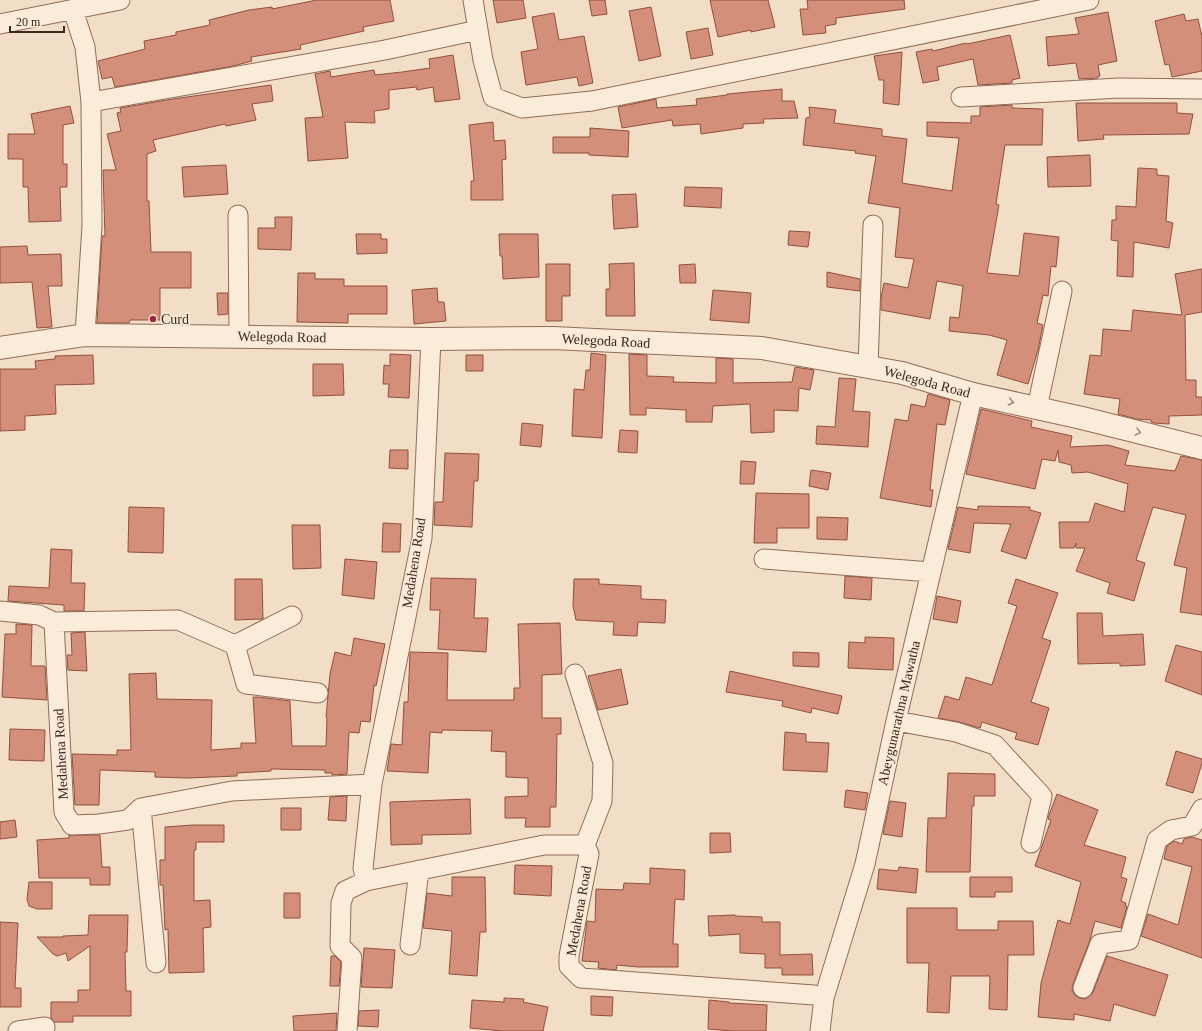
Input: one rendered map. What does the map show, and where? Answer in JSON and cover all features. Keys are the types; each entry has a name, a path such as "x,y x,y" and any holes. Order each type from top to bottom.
{"street":[{"path":"0,24 120,0"},
{"path":"473,0 483,60 493,97 522,108 592,101 1089,0"},
{"path":"73,10 85,47 91,102 92,226 84,335"},
{"path":"91,102 385,50 478,30"},
{"path":"962,97 1119,88 1202,88"},
{"path":"238,215 239,337"},
{"path":"868,367 873,225"},
{"path":"1037,408 1062,290"},
{"name":"Welegoda Road","path":"0,348 84,335 430,339 553,338 762,348 902,373 973,394 1202,448"},
{"name":"Medahena Road","path":"430,339 422,538 372,784 363,868 366,881 544,845 585,845 589,854 569,956 569,966 582,978 814,995 824,998"},
{"name":"Abeygunarathna Mawatha","path":"820,1031 824,998 865,864 896,721 973,394"},
{"path":"764,559 931,572"},
{"path":"0,611 39,615 54,622 178,620 236,645"},
{"path":"236,645 292,616"},
{"name":"Medahena Road","path":"54,622 64,812 72,825 99,824 128,820 141,808 232,791 372,784"},
{"path":"236,645 246,684 318,693"},
{"path":"575,674 603,763 602,801 585,845"},
{"path":"896,721 956,732 995,745 1042,796 1031,843"},
{"path":"141,808 156,964"},
{"path":"1083,988 1100,944 1129,940 1157,840 1171,830 1192,826 1202,809"},
{"path":"410,945 419,870"},
{"path":"347,1031 352,958 340,946 341,903 345,891 366,881"},
{"path":"18,1031 45,1027 44,1031"}],"building":[{"path":"317,0 390,0 394,21 363,27 364,31 300,45 301,49 251,57 252,61 233,66 115,87 112,77 102,79 98,61 145,49 144,41 176,35 176,32 210,25 209,20 249,10 272,7 272,9"},
{"path":"493,0 523,0 526,18 497,23"},
{"path":"589,0 605,0 607,14 592,16"},
{"path":"710,0 768,0 775,27 718,37"},
{"path":"807,0 904,0 905,9 836,18 836,24 825,26 826,33 803,35 800,9 808,9"},
{"path":"651,7 661,56 639,61 629,11"},
{"path":"1108,12 1117,61 1098,65 1100,76 1098,76 1098,78 1079,79 1076,63 1048,66 1046,37 1079,34 1075,18"},
{"path":"554,13 559,40 584,36 593,83 579,86 577,77 526,85 521,52 538,49 532,17"},
{"path":"1184,14 1186,21 1198,19 1202,37 1202,71 1172,77 1169,64 1165,65 1155,21"},
{"path":"708,28 713,55 691,59 686,32"},
{"path":"1010,35 1020,78 1012,80 1012,83 978,85 973,59 937,67 939,80 923,83 916,52 932,49 933,51"},
{"path":"902,52 899,105 883,103 884,80 879,80 874,56"},
{"path":"453,55 460,99 435,102 433,87 417,90 416,87 389,90 389,109 374,111 375,123 345,122 348,158 308,161 305,118 323,117 315,74 330,71 331,77 374,70 375,75 402,72 430,68 429,59"},
{"path":"271,85 273,101 252,104 256,120 226,126 225,124 153,140 156,151 147,154 147,201 149,201 151,252 191,252 191,288 160,288 160,320 130,320 129,323 97,323 102,236 105,236 103,170 116,170 107,134 121,131 117,113 121,112 120,108"},
{"path":"782,89 782,101 794,101 798,118 763,119 764,123 743,124 743,128 701,134 700,124 673,126 672,120 622,128 618,107 656,99 657,108 697,105 696,99 727,94"},
{"path":"1076,103 1177,103 1177,113 1193,114 1189,134 1103,135 1104,139 1078,141"},
{"path":"1012,105 1012,108 1043,109 1042,145 1005,145 996,204 999,205 987,273 1019,276 1024,233 1059,237 1056,267 1051,266 1048,296 1043,295 1037,323 1043,325 1038,350 1028,384 997,375 1007,340 989,335 949,331 950,317 959,318 963,286 937,281 930,319 881,310 881,298 884,283 908,288 914,259 895,257 900,208 868,203 876,156 855,153 856,151 803,145 806,118 810,117 809,107 836,110 834,123 882,129 882,136 907,139 902,183 952,191 959,138 927,136 927,122 971,123 971,116 980,116 980,107"},
{"path":"70,106 74,123 63,125 63,164 67,164 67,187 60,187 61,221 29,222 28,187 23,187 23,159 8,159 8,134 35,134 31,114"},
{"path":"493,122 494,141 505,140 506,159 502,160 503,200 471,200 471,181 474,181 469,125"},
{"path":"590,128 629,131 628,157 589,155 589,153 553,153 553,137 590,137"},
{"path":"1090,155 1091,186 1048,187 1047,157"},
{"path":"226,165 228,194 184,197 182,167"},
{"path":"1138,168 1157,169 1157,175 1169,176 1166,221 1173,223 1169,248 1134,242 1133,277 1117,276 1118,241 1111,240 1112,220 1116,220 1116,206 1136,207"},
{"path":"685,187 722,188 721,208 684,206"},
{"path":"636,194 638,227 614,229 612,195"},
{"path":"275,217 292,217 291,250 258,249 258,228 275,228"},
{"path":"789,231 810,232 808,247 788,245"},
{"path":"356,234 381,234 381,239 387,239 387,253 357,254"},
{"path":"499,234 538,234 539,277 503,279"},
{"path":"27,246 28,255 61,254 62,286 48,286 52,327 37,328 32,282 0,283 0,247"},
{"path":"634,263 635,316 606,316 606,289 610,289 609,264"},
{"path":"546,264 570,264 570,296 562,296 562,321 546,321"},
{"path":"695,264 696,283 680,283 679,265"},
{"path":"1202,269 1202,312 1185,315 1186,380 1196,380 1196,397 1202,397 1202,415 1169,416 1169,424 1154,423 1151,422 1151,420 1136,419 1118,414 1120,399 1084,394 1090,355 1101,356 1103,329 1131,331 1133,310 1182,315 1175,274"},
{"path":"827,272 860,279 860,291 827,287"},
{"path":"298,273 315,273 315,279 344,279 344,286 387,286 387,314 348,314 348,323 297,322"},
{"path":"437,288 438,302 444,302 446,321 414,324 412,290"},
{"path":"713,290 751,293 749,323 710,320"},
{"path":"217,293 228,293 228,314 218,315"},
{"path":"591,353 606,355 602,438 572,436 574,389 584,390 586,370 590,370"},
{"path":"390,354 411,355 409,398 388,397 389,384 383,384 384,365 390,366"},
{"path":"629,354 647,355 647,376 674,377 673,382 716,383 716,358 733,359 733,383 792,382 795,367 814,370 810,390 799,388 798,411 774,410 774,432 751,433 750,404 713,406 712,422 686,422 686,410 646,408 646,415 630,415"},
{"path":"93,355 94,384 55,385 56,414 25,416 25,430 0,431 0,369 36,369 35,361 55,359 55,356"},
{"path":"466,355 483,355 483,371 466,371"},
{"path":"313,364 343,364 344,395 313,396"},
{"path":"839,378 856,379 853,411 870,412 868,447 816,444 817,426 835,427"},
{"path":"928,394 950,400 945,425 937,424 930,490 933,490 931,507 880,498 895,419 908,421 911,404 925,407"},
{"path":"981,409 1032,421 1031,427 1072,436 1070,447 1108,445 1129,451 1125,465 1175,471 1181,456 1202,460 1202,615 1180,612 1187,568 1174,565 1186,515 1153,507 1136,560 1145,563 1134,601 1107,593 1110,583 1076,571 1085,548 1076,548 1076,543 1074,548 1060,548 1059,522 1089,522 1095,503 1124,512 1128,484 1088,472 1072,473 1071,465 1059,462 1058,450 1055,461 1042,459 1035,489 966,474"},
{"path":"522,423 543,425 541,447 520,445"},
{"path":"620,430 638,431 637,453 618,452"},
{"path":"390,450 408,450 408,469 389,468"},
{"path":"445,453 479,454 478,481 474,481 472,527 434,525 435,502 443,502"},
{"path":"741,461 756,462 754,484 740,484"},
{"path":"811,470 831,473 828,490 809,486"},
{"path":"756,493 809,494 809,528 777,528 777,543 754,543"},
{"path":"978,506 1030,507 1030,510 1041,513 1026,559 1001,551 1011,524 974,523 970,553 948,549 958,507 978,510"},
{"path":"129,507 164,508 163,553 128,552"},
{"path":"817,517 848,518 847,540 817,539"},
{"path":"383,523 401,524 400,552 382,552"},
{"path":"292,525 320,525 321,568 293,569"},
{"path":"51,549 72,550 71,583 85,583 84,611 64,611 64,605 8,601 9,586 49,588"},
{"path":"345,559 377,562 374,599 342,595"},
{"path":"845,576 872,578 871,600 844,598"},
{"path":"431,578 476,579 474,618 488,618 486,652 438,649 440,610 430,610"},
{"path":"235,579 262,579 263,619 235,620"},
{"path":"574,579 599,579 599,584 641,586 641,599 666,600 665,623 638,622 637,636 613,635 614,622 576,620 573,606"},
{"path":"1016,579 1058,593 1042,638 1051,641 1031,702 1049,708 1038,745 1015,739 1017,733 982,722 980,728 938,718 945,696 959,700 966,677 992,685 1017,606 1008,603"},
{"path":"937,596 961,601 957,623 933,619"},
{"path":"1077,613 1102,613 1103,636 1143,634 1145,665 1120,666 1120,663 1078,664"},
{"path":"560,623 562,674 542,675 542,718 561,718 561,734 557,734 556,807 550,807 550,827 525,827 526,818 505,818 505,797 528,796 528,778 506,777 506,752 491,751 492,731 442,730 442,733 430,732 428,773 387,771 391,744 402,745 404,702 408,702 410,652 448,653 447,700 514,700 514,688 520,688 518,624"},
{"path":"16,624 32,625 31,666 45,666 47,700 2,697 5,634 16,634"},
{"path":"85,632 87,671 68,670 67,655 72,655 71,633"},
{"path":"865,637 894,638 893,670 848,668 849,642 865,643"},
{"path":"354,638 385,644 376,686 374,685 370,722 361,721 359,733 349,732 347,774 332,775 332,773 325,773 325,770 271,769 271,771 237,773 237,776 187,778 155,777 155,772 100,770 99,805 75,805 72,754 117,755 117,750 131,750 129,674 156,673 157,699 212,700 211,750 241,748 241,743 256,743 253,697 290,701 292,746 326,746 326,717 330,674 335,652 351,656"},
{"path":"1176,645 1202,652 1202,695 1165,681"},
{"path":"793,652 819,653 819,667 793,666"},
{"path":"621,669 628,704 598,710 588,676"},
{"path":"730,671 842,696 838,714 812,708 811,713 782,706 783,701 726,692"},
{"path":"10,729 45,730 44,761 9,760"},
{"path":"785,732 806,734 806,742 829,743 827,772 783,770"},
{"path":"1176,751 1202,759 1193,793 1166,785"},
{"path":"948,773 995,774 995,796 974,796 974,806 972,806 970,872 926,872 928,818 946,818"},
{"path":"846,790 868,793 865,810 844,807"},
{"path":"1057,794 1098,810 1084,845 1126,857 1121,877 1127,879 1121,901 1126,903 1125,906 1127,906 1121,928 1095,921 1090,940 1072,990 1079,998 1085,999 1090,996 1107,956 1168,975 1155,1016 1114,1004 1110,1021 1074,1014 1074,1020 1038,1017 1041,983 1058,920 1070,924 1081,882 1035,866 1051,820 1048,819"},
{"path":"347,796 346,821 328,820 330,797"},
{"path":"470,799 471,834 422,835 422,844 391,845 390,802"},
{"path":"890,801 906,803 902,837 883,834"},
{"path":"281,808 301,808 301,830 281,830"},
{"path":"15,820 17,837 0,839 0,822"},
{"path":"224,825 224,842 196,842 196,850 194,850 194,901 210,900 211,927 203,928 204,972 169,973 168,929 165,930 163,885 160,885 160,860 165,860 165,827"},
{"path":"710,833 730,833 731,852 710,853"},
{"path":"69,835 100,835 102,867 110,867 110,885 90,885 90,878 39,878 37,840 69,838"},
{"path":"1192,837 1202,840 1202,958 1141,936 1148,914 1178,925 1192,867 1164,859 1167,846 1174,841 1182,844 1184,839"},
{"path":"515,865 552,866 551,896 514,894"},
{"path":"899,867 918,869 916,893 877,889 879,869 898,871"},
{"path":"650,868 685,870 684,900 675,899 673,944 678,944 678,967 638,967 617,965 616,970 598,968 599,962 582,961 587,921 595,922 596,889 623,890 624,883 650,884"},
{"path":"452,877 485,877 486,932 480,932 477,976 449,974 452,931 423,928 427,893 452,896"},
{"path":"970,877 1012,877 1012,892 995,892 995,897 970,897"},
{"path":"29,882 52,882 52,909 37,909 29,906 27,899"},
{"path":"284,893 300,893 300,918 284,918"},
{"path":"907,908 957,908 957,930 998,930 998,921 1033,921 1034,955 1008,955 1007,1010 989,1009 990,976 951,976 949,1013 927,1012 929,963 907,963"},
{"path":"89,915 128,915 127,952 125,952 126,991 131,991 131,1016 73,1016 73,1022 54,1022 51,1018 51,1002 78,1002 78,990 90,990 90,946 68,961 66,953 57,956 53,954 37,937 88,935"},
{"path":"735,915 762,917 762,922 780,922 780,955 812,954 813,975 782,975 782,968 765,968 765,954 740,953 740,934 709,936 708,916"},
{"path":"0,922 18,923 15,988 21,988 21,1007 0,1007"},
{"path":"364,948 395,950 392,988 361,987"},
{"path":"331,956 335,956 341,962 339,986 330,986"},
{"path":"591,996 613,997 612,1016 591,1015"},
{"path":"504,998 524,999 523,1002 548,1007 543,1031 503,1031 470,1028 472,1000 504,1002"},
{"path":"709,1000 729,1003 767,1005 766,1031 708,1029"},
{"path":"379,1010 378,1027 358,1026 359,1011"},
{"path":"337,1013 336,1031 294,1031 293,1016"}],"place":[{"name":"Curd","path":"153,319"}]}
